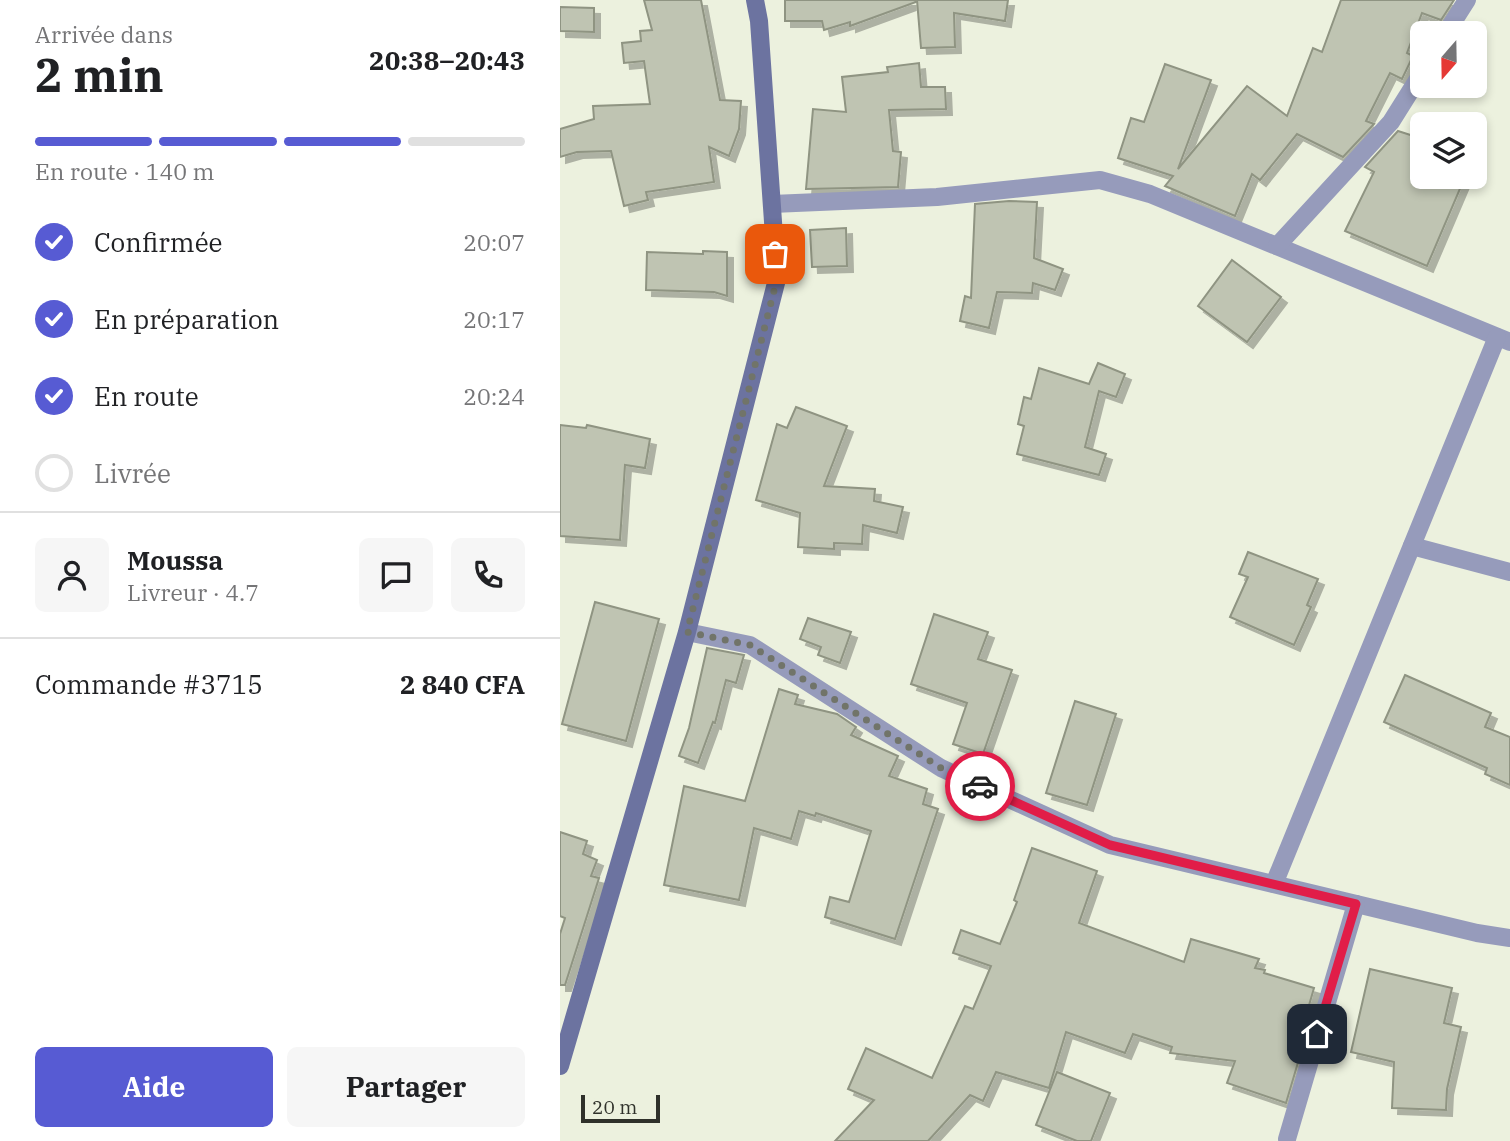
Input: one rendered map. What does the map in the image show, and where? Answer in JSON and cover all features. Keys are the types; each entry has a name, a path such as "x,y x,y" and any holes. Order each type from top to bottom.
{"main road":[{"path":"560,1066 687,632 777,279 759,21 755,0"}],"street":[{"path":"1454,21 1467,0"},
{"path":"1277,246 1391,122 1410,92"},
{"path":"772,205 937,197 1100,180 1150,194 1504,339 1412,546 1274,884"},
{"path":"1412,546 1510,572"},
{"path":"687,632 750,645 941,768 1110,845 1477,933 1510,938"},
{"path":"1287,1139 1356,904"}],"building":[{"path":"644,0 701,0 720,100 741,101 739,129 729,156 709,147 714,182 646,192 648,200 624,206 611,151 577,152 560,157 560,129 594,119 593,106 650,104 644,61 624,63 622,43 641,41 640,31 652,30"},
{"path":"785,0 916,2 850,26 850,22 824,30 822,21 785,21"},
{"path":"917,0 1008,0 1005,21 954,13 955,47 921,48"},
{"path":"1341,0 1454,0 1441,20 1422,13 1419,21 1410,21 1410,45 1407,53 1410,54 1410,62 1402,79 1390,73 1366,121 1374,124 1343,157 1297,134 1260,180 1252,174 1235,216 1165,186 1173,176 1118,158 1131,118 1144,122 1165,64 1211,80 1178,169 1247,86 1287,116 1313,48 1322,52"},
{"path":"560,7 594,8 594,32 560,31"},
{"path":"919,63 921,87 945,87 946,109 889,110 893,151 901,152 898,187 806,189 813,109 846,112 842,77 888,72 887,67"},
{"path":"1398,131 1410,135 1410,189 1460,189 1427,266 1345,231 1374,172 1365,167"},
{"path":"1037,202 1034,258 1063,269 1055,290 1033,283 1032,293 997,292 989,328 960,321 965,296 971,298 975,204"},
{"path":"846,228 847,266 812,267 810,230"},
{"path":"703,251 727,252 727,296 714,292 646,290 647,252 703,254"},
{"path":"1232,260 1281,297 1247,342 1198,306"},
{"path":"1098,363 1125,374 1116,397 1099,391 1085,447 1106,454 1099,475 1017,454 1024,426 1018,424 1024,397 1031,399 1039,368 1089,384"},
{"path":"796,407 847,426 824,486 875,489 874,501 903,507 897,533 863,525 862,544 834,543 834,549 798,547 800,513 756,500 777,424 787,428"},
{"path":"560,425 586,428 587,425 650,439 645,468 625,465 620,540 560,536"},
{"path":"1248,552 1318,579 1307,605 1311,607 1294,645 1230,617 1248,577 1239,574"},
{"path":"595,602 659,619 626,741 562,724"},
{"path":"934,614 988,632 978,659 1012,670 983,754 953,744 967,703 911,684"},
{"path":"808,618 851,632 840,663 818,655 821,647 800,639"},
{"path":"707,648 744,655 736,683 726,680 715,723 713,722 698,763 679,756 689,728"},
{"path":"1405,675 1491,713 1485,727 1510,737 1510,785 1485,774 1487,768 1384,722"},
{"path":"779,689 798,695 795,704 837,714 856,727 851,735 898,756 889,776 927,789 923,804 938,809 895,939 825,917 830,897 849,902 871,831 816,813 815,816 799,811 791,839 754,828 739,900 664,885 684,786 745,801"},
{"path":"1075,701 1116,714 1087,805 1046,793"},
{"path":"560,832 587,841 583,854 597,860 591,876 599,878 565,985 560,985 560,934 565,918 560,916"},
{"path":"1032,848 1097,871 1079,923 1184,962 1191,939 1259,959 1255,968 1265,970 1264,973 1314,988 1294,1057 1299,1059 1286,1103 1227,1083 1235,1061 1170,1053 1172,1047 1133,1034 1125,1053 1066,1032 1049,1088 996,1072 983,1101 970,1095 928,1141 835,1141 874,1100 848,1089 866,1048 932,1078 965,1006 973,1009 991,966 953,953 961,930 1000,944 1017,902 1014,900"},
{"path":"1370,969 1452,988 1444,1023 1461,1027 1447,1089 1446,1110 1392,1108 1394,1062 1351,1052"},
{"path":"1057,1072 1110,1093 1091,1141 1077,1141 1036,1125"}],"way so far":[{"path":"775,254 777,279 687,632 750,645 941,768 980,786"}],"route":[{"path":"980,786 1110,845 1356,904 1317,1034"}]}
